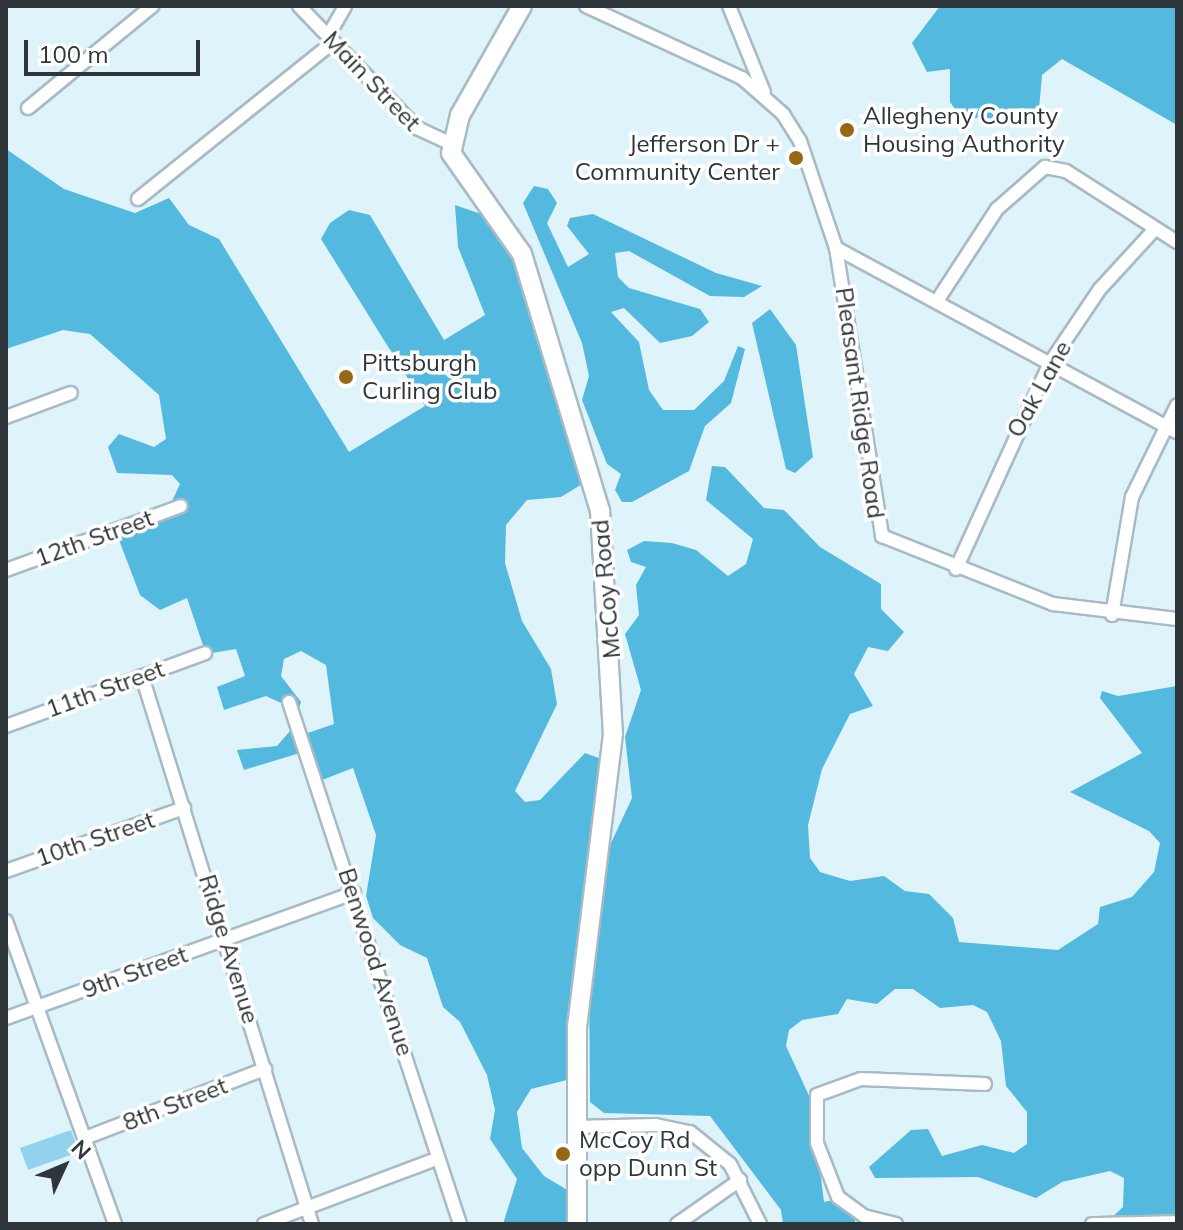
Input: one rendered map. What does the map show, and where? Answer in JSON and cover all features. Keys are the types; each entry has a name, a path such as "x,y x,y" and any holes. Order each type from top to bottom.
{"street":[{"path":"28,108 152,6"},
{"name":"Main Street","path":"299,6 425,135 451,144"},
{"path":"138,199 330,39 345,6"},
{"path":"451,144 522,6"},
{"path":"586,6 714,61 765,95"},
{"path":"729,6 765,95"},
{"name":"Pleasant Ridge Road","path":"765,95 800,141 836,248 879,530 896,546 1053,604 1112,615 1177,619"},
{"name":"McCoy Road","path":"451,144 458,169 509,231 527,266 600,510 613,734 577,1026 574,1127 577,1224"},
{"path":"937,301 997,209 1039,169 1066,171 1177,242"},
{"name":"Oak Lane","path":"956,569 1050,363 1085,312 1155,229"},
{"path":"836,248 1171,428"},
{"path":"6,417 71,393"},
{"path":"1112,615 1132,497 1171,428 1177,405"},
{"name":"12th Street","path":"6,570 181,506"},
{"name":"11th Street","path":"6,726 205,653"},
{"name":"Ridge Avenue","path":"142,676 312,1224"},
{"name":"Benwood Avenue","path":"289,702 460,1224"},
{"name":"10th Street","path":"6,871 184,808"},
{"name":"9th Street","path":"6,1018 354,893"},
{"path":"6,921 115,1224"},
{"name":"8th Street","path":"85,1138 265,1069"},
{"path":"896,1224 864,1216 838,1197 817,1143 817,1095 861,1079 985,1084"},
{"path":"574,1127 678,1128 711,1145 740,1180 760,1224"},
{"path":"264,1224 431,1161"},
{"path":"677,1224 740,1180"},
{"path":"1092,1224 1177,1222"}],"shaded area":[{"path":"940,6 1177,6 1177,125 1062,59 1042,75 1038,121 961,117 950,102 950,69 927,72 912,43"},
{"path":"6,149 64,189 135,213 169,198 189,225 219,239 349,452 425,406 321,239 330,223 349,210 370,215 444,340 485,315 458,247 455,205 484,215 529,279 587,481 561,497 527,500 506,525 505,563 522,621 551,669 557,704 515,791 525,802 540,800 585,753 607,761 567,1080 531,1089 517,1112 522,1148 544,1176 574,1194 576,1224 503,1224 517,1179 490,1139 495,1110 487,1075 460,1022 443,1007 427,958 400,945 373,918 366,896 376,835 353,768 317,782 300,753 244,770 237,750 277,746 290,731 302,735 334,724 326,665 301,651 284,659 281,676 301,702 298,711 266,696 224,710 217,687 245,676 236,649 206,654 187,598 160,610 140,595 119,540 135,519 172,501 180,484 172,475 117,473 108,447 119,434 154,447 166,439 159,395 90,334 63,330 6,349"},
{"path":"534,186 548,189 557,203 547,223 568,267 589,254 567,226 570,218 593,214 716,273 762,286 744,297 710,296 629,251 615,253 618,277 629,288 700,309 709,322 692,336 660,343 624,308 611,312 639,342 649,390 663,410 694,410 724,381 738,346 745,349 731,403 705,426 689,471 632,502 622,502 615,490 621,474 607,464 582,400 589,376 582,343 523,203"},
{"path":"770,309 796,345 813,457 795,473 786,469 752,323"},
{"path":"712,466 725,467 764,508 784,510 820,547 881,584 881,609 904,632 888,651 868,647 854,674 873,706 850,714 822,769 808,825 810,858 820,872 850,881 884,876 905,891 929,894 953,918 959,942 1058,950 1098,924 1100,907 1132,897 1154,872 1160,843 1149,831 1070,792 1142,753 1100,698 1102,691 1118,696 1177,686 1177,1224 1105,1224 1123,1207 1124,1178 1110,1171 1062,1182 1036,1198 978,1177 875,1178 869,1167 911,1130 928,1129 942,1156 982,1145 1014,1153 1027,1144 1027,1112 1006,1086 1001,1041 987,1012 973,1005 940,1008 913,989 895,989 877,1004 847,999 838,1014 802,1020 789,1030 786,1046 811,1100 824,1202 838,1199 855,1214 855,1224 783,1224 781,1210 710,1116 604,1113 590,1102 589,962 611,843 632,798 625,737 641,690 625,634 639,615 636,585 646,567 631,562 627,550 644,541 672,543 696,550 728,576 746,564 753,539 706,500"},
{"path":"71,1130 79,1152 28,1170 20,1148"}],"place":[{"name":"Allegheny County Housing Authority","path":"847,130"},
{"name":"Jefferson Dr + Community Center","path":"796,158"},
{"name":"Pittsburgh Curling Club","path":"346,377"},
{"name":"McCoy Rd opp Dunn St","path":"563,1154"}]}
